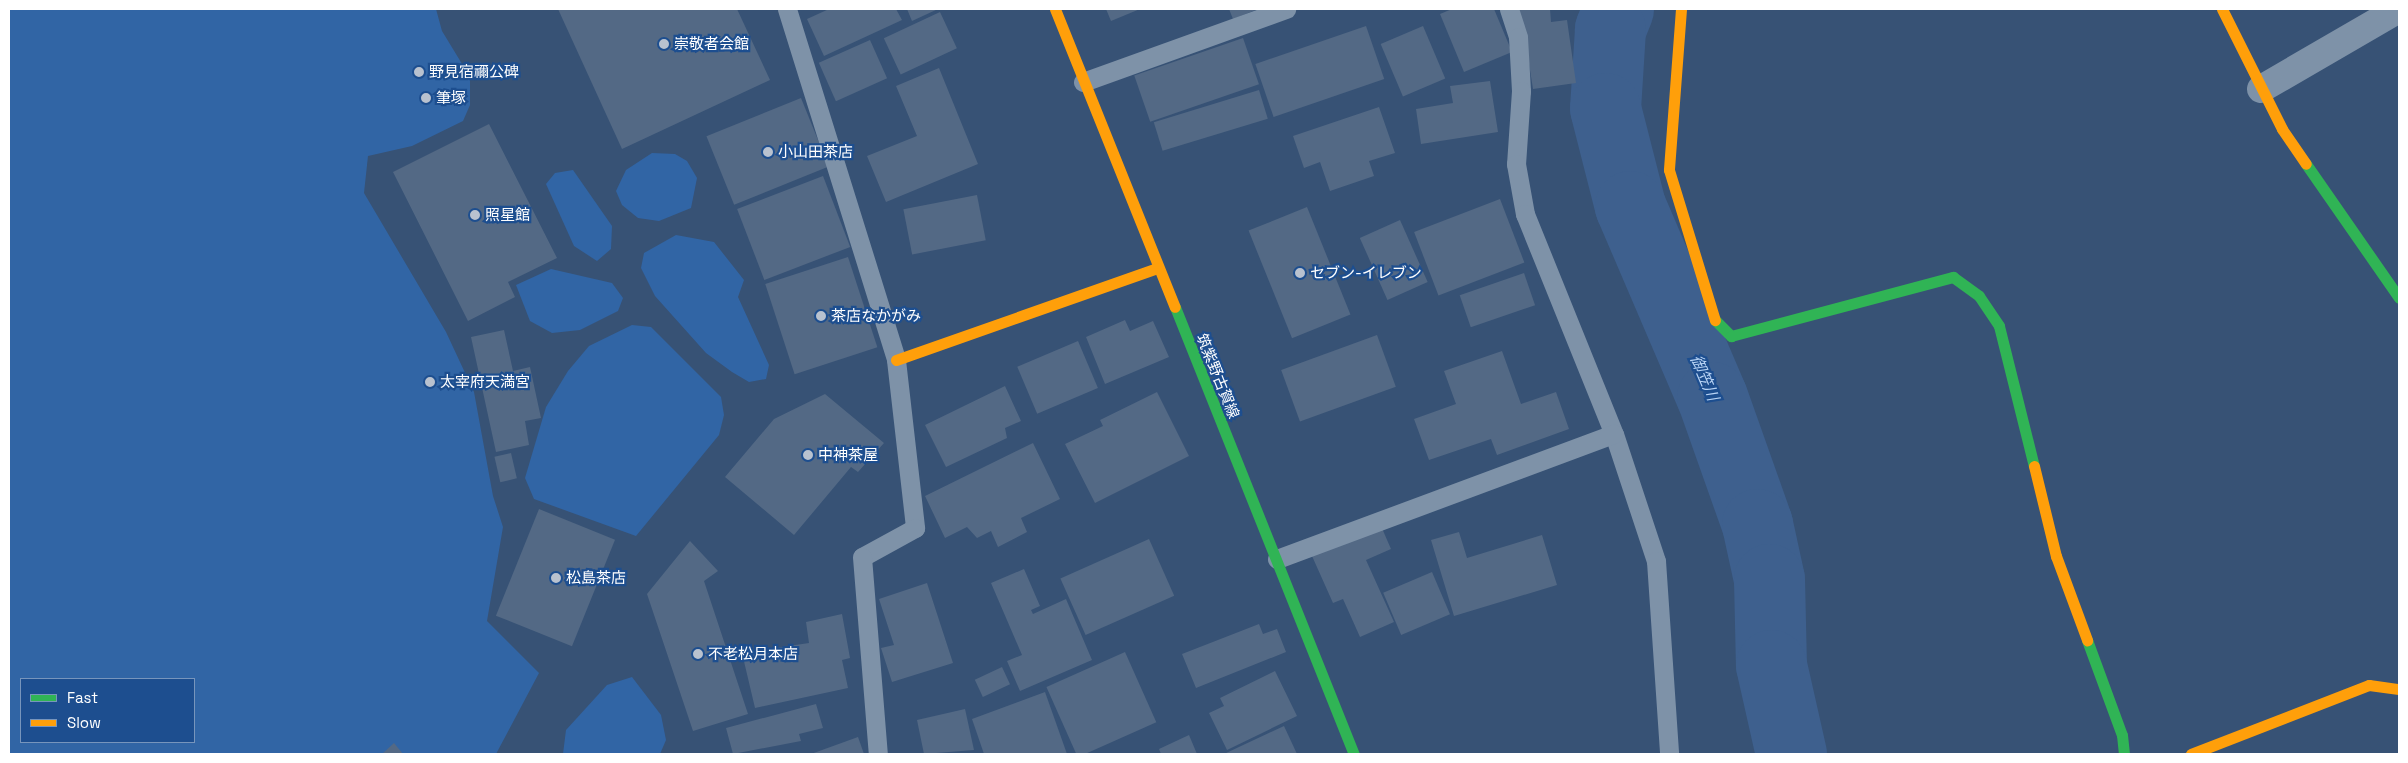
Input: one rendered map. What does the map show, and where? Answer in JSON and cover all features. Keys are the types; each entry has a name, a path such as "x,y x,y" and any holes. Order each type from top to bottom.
{"street":[{"name":"筑紫野古賀線","path":"1055,9 1354,754"},
{"path":"1681,9 1669,170 1718,325 1731,336 1745,334 1895,289 1953,277 1979,296 1999,326 2056,556 2122,735 2124,754"},
{"path":"2222,9 2282,129 2397,290"},
{"path":"2262,89 2399,9"},
{"path":"896,360 1158,268"},
{"path":"2191,754 2369,685 2399,689"}],"lane":[{"path":"788,9 896,360 915,528 862,557 878,754"},
{"path":"1083,82 1286,9"},
{"path":"1509,9 1518,37 1521,91 1516,164 1525,214 1614,434 1656,561 1669,754"},
{"path":"1277,559 1614,434"}],"shaded area":[{"name":"太宰府天満宮","path":"9,9 436,9 442,31 470,77 470,105 463,121 412,146 368,156 364,193 446,332 474,392 493,496 503,527 487,621 539,673 496,754 9,754"},
{"path":"652,153 675,154 687,161 697,178 691,208 659,221 638,218 622,205 616,191 626,170"},
{"path":"573,170 612,226 611,249 597,261 574,246 546,184 555,173"},
{"path":"676,235 714,242 744,280 738,297 769,365 766,379 749,382 706,353 655,296 641,268 644,253"},
{"path":"551,269 612,283 623,298 618,311 580,330 552,333 530,321 516,285"},
{"path":"632,325 651,327 721,397 724,415 719,435 636,536 534,499 525,478 546,407 568,371 589,346"},
{"path":"632,677 661,715 666,740 660,754 563,754 566,730 607,685"}],"building":[{"name":"崇敬者会館","path":"558,9 737,9 770,80 622,149"},
{"path":"829,9 896,9 902,20 824,56 807,19"},
{"path":"907,9 938,9 912,21"},
{"path":"1106,9 1140,9 1111,21"},
{"path":"1229,9 1258,9 1233,19"},
{"path":"1452,9 1494,9 1512,52 1464,72 1440,14"},
{"path":"1513,9 1550,9 1551,22 1567,20 1576,83 1533,89 1527,51"},
{"path":"940,12 957,48 901,74 884,38"},
{"path":"1366,26 1384,79 1274,117 1255,64"},
{"path":"1423,26 1445,78 1403,96 1381,44"},
{"path":"1243,38 1259,84 1150,122 1134,75"},
{"path":"870,40 887,78 836,101 819,63"},
{"path":"939,68 978,164 886,202 867,156 917,136 896,86"},
{"path":"1490,81 1498,132 1421,144 1416,109 1453,103 1450,86"},
{"path":"1259,90 1268,119 1163,151 1154,122"},
{"name":"小山田茶店","path":"801,98 829,167 734,205 706,136"},
{"path":"1379,107 1395,153 1369,161 1374,176 1330,191 1320,162 1304,168 1293,136"},
{"name":"照星館","path":"489,124 557,258 508,282 515,297 468,321 393,172"},
{"path":"823,176 850,247 764,280 737,209"},
{"path":"977,195 986,240 912,254 903,209"},
{"path":"1500,199 1524,262 1438,295 1414,232"},
{"name":"セブン-イレブン","path":"1307,207 1350,315 1292,338 1249,231"},
{"path":"1400,220 1428,282 1387,300 1360,238"},
{"name":"茶店なかがみ","path":"848,257 877,347 795,374 765,284"},
{"path":"1524,273 1535,305 1471,327 1460,295"},
{"path":"1125,320 1130,331 1153,321 1169,357 1105,384 1086,337"},
{"path":"504,330 513,371 530,367 541,418 525,421 529,445 496,452 471,337"},
{"path":"1377,335 1396,387 1300,422 1281,370"},
{"path":"1078,341 1098,388 1037,414 1017,367"},
{"path":"1502,351 1521,404 1556,392 1569,429 1497,455 1491,439 1429,460 1414,419 1456,404 1444,371"},
{"path":"1005,386 1021,421 1005,428 1007,438 946,467 925,425"},
{"path":"1157,392 1189,456 1095,503 1065,444 1103,426 1100,420"},
{"name":"中神茶屋","path":"825,394 884,443 858,472 851,467 794,535 725,477 774,419"},
{"path":"1033,443 1060,499 1021,518 1027,532 998,547 991,531 977,538 967,527 945,538 925,496"},
{"path":"511,453 517,478 500,482 494,457"},
{"name":"松島茶店","path":"539,509 615,540 572,646 496,616"},
{"path":"1381,526 1391,549 1366,560 1394,622 1360,637 1343,599 1333,603 1312,556"},
{"path":"1459,532 1467,558 1542,535 1557,585 1454,616 1431,540"},
{"path":"1149,539 1174,596 1086,635 1060,578"},
{"name":"不老松月本店","path":"690,541 718,571 704,581 748,714 693,731 647,594"},
{"path":"1024,569 1040,606 1031,610 1033,614 1066,599 1092,660 1020,691 1007,661 1022,655 991,583"},
{"path":"1432,572 1450,614 1401,635 1383,593"},
{"path":"927,583 953,663 892,682 881,648 894,645 879,599"},
{"path":"842,614 850,658 842,660 848,688 755,708 742,653 809,643 806,622"},
{"path":"1259,624 1263,634 1277,629 1286,652 1196,688 1182,654"},
{"path":"1125,652 1156,722 1085,754 1076,754 1046,687"},
{"path":"1002,667 1010,684 983,697 975,680"},
{"path":"1275,671 1297,716 1227,750 1209,713 1224,706 1220,698"},
{"path":"1045,692 1067,754 984,754 972,719"},
{"path":"816,704 823,728 799,734 801,741 733,754 726,728"},
{"path":"965,709 974,750 924,754 917,720"},
{"path":"1284,726 1297,754 1224,754"},
{"path":"1189,735 1197,754 1161,754 1159,749"},
{"path":"858,737 864,754 811,754"},
{"path":"394,743 403,754 382,754"}],"waterway":[{"name":"御笠川","path":"1618,9 1610,29 1605,108 1630,206 1712,397 1757,524 1769,579 1771,665 1791,754"}],"traffic: fast":[{"path":"2306,164 2399,298"},
{"path":"1715,320 1731,336 1953,277 1979,296 1999,326 2034,466"},
{"path":"1175,307 1354,754"},
{"path":"2087,640 2122,735 2124,754"}],"traffic: slow":[{"path":"1055,9 1175,307"},
{"path":"1681,9 1669,170 1715,320"},
{"path":"2222,9 2282,129 2306,164"},
{"path":"896,360 1157,268"},
{"path":"2034,466 2056,556 2087,640"},
{"path":"2191,754 2369,685 2399,689"}],"place":[{"name":"崇敬者会館","path":"664,44"},
{"name":"野見宿禰公碑","path":"419,72"},
{"name":"筆塚","path":"426,98"},
{"name":"小山田茶店","path":"768,152"},
{"name":"照星館","path":"475,215"},
{"name":"セブン-イレブン","path":"1300,273"},
{"name":"茶店なかがみ","path":"821,316"},
{"name":"太宰府天満宮","path":"430,382"},
{"name":"中神茶屋","path":"808,455"},
{"name":"松島茶店","path":"556,578"},
{"name":"不老松月本店","path":"698,654"}]}
